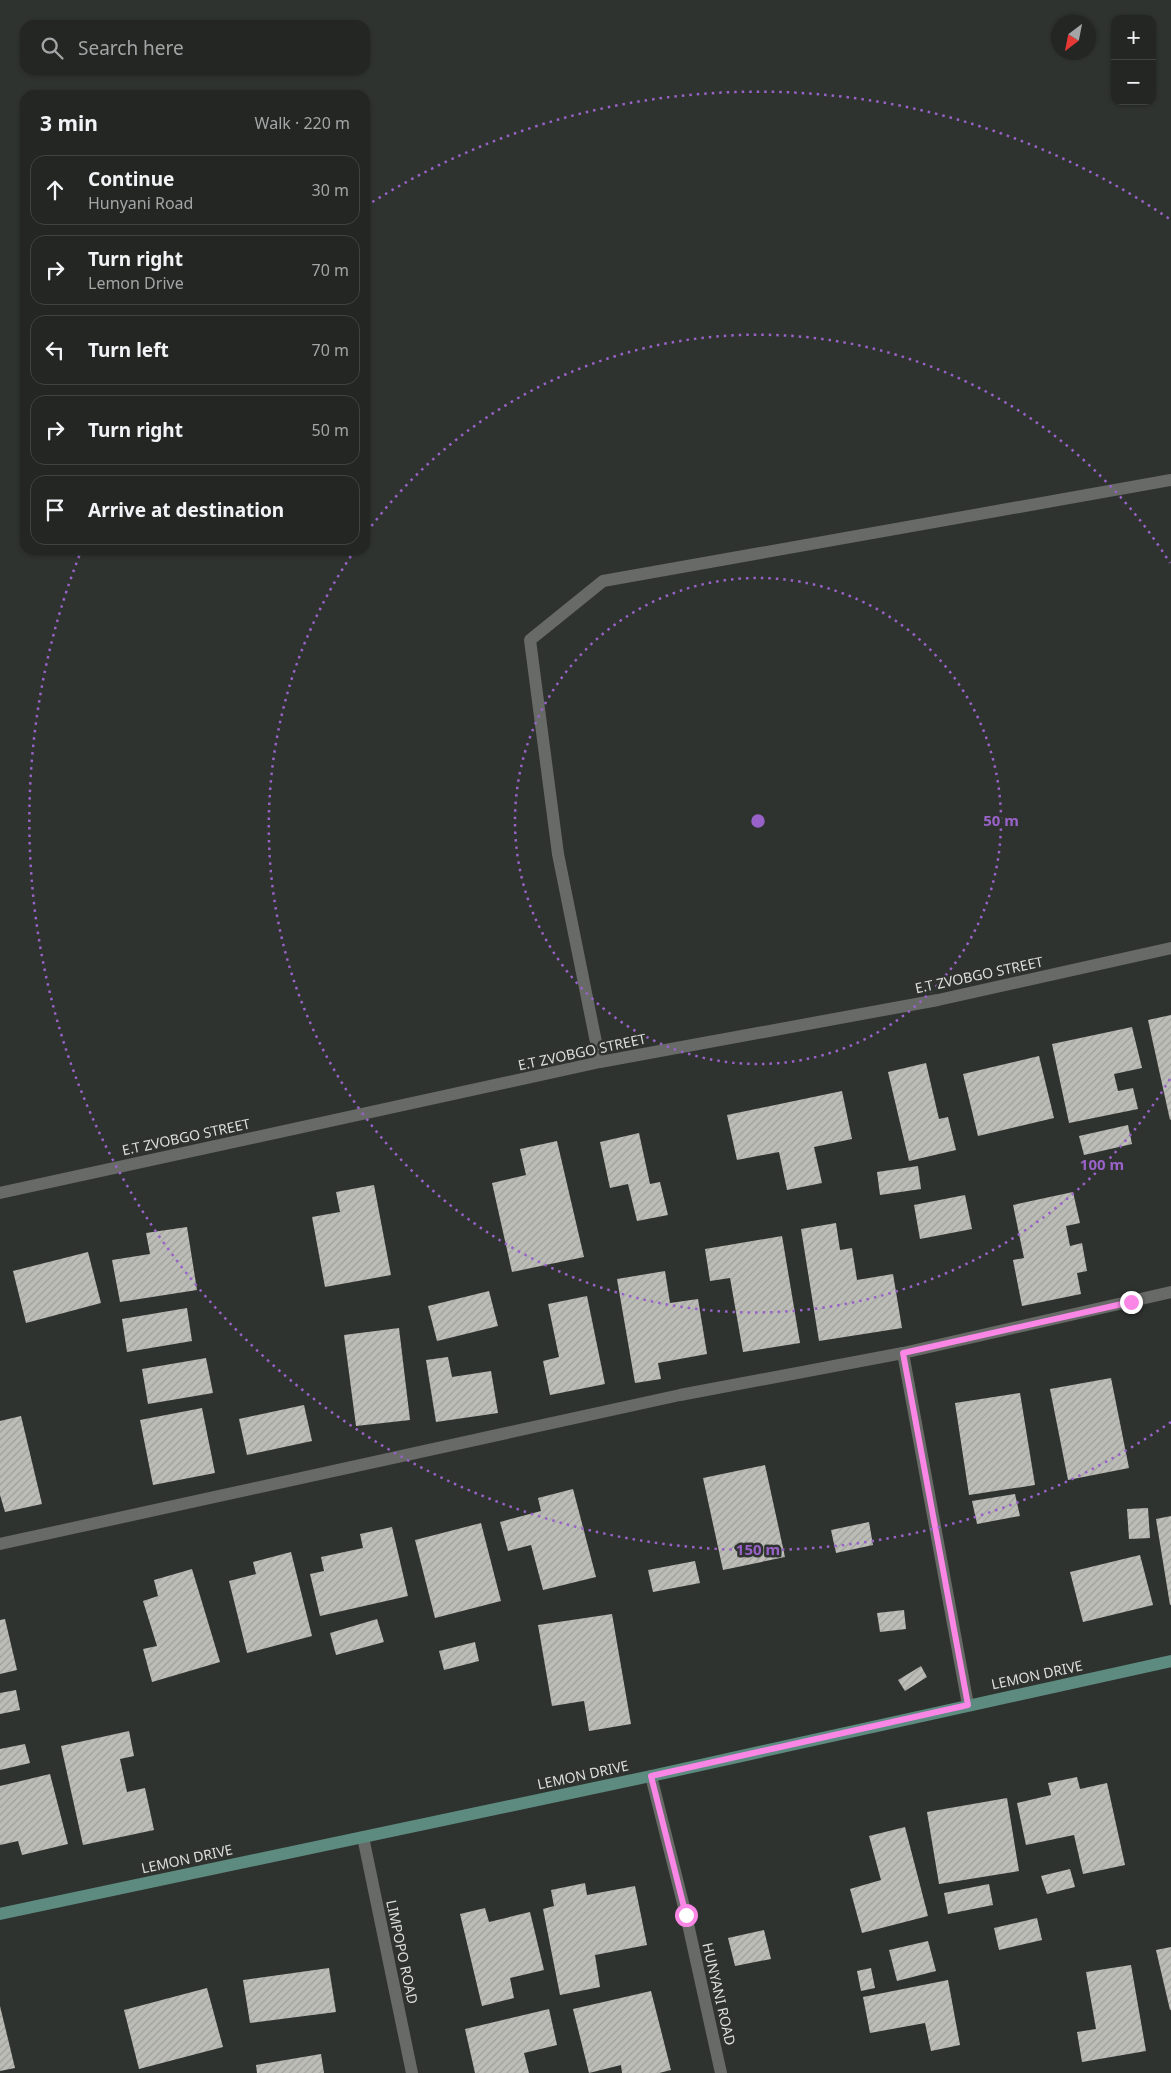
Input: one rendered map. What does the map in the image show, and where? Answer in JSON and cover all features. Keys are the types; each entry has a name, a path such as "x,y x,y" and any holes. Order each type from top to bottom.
{"street":[{"path":"600,1062 558,854 530,640 603,581 1171,480"},
{"name":"E.T ZVOBGO STREET","path":"0,1193 600,1062 938,1000 1171,948"},
{"path":"0,1544 680,1395 903,1353 1171,1292"},
{"path":"903,1353 968,1705"},
{"name":"LEMON DRIVE","path":"0,1914 651,1776 1171,1661"},
{"name":"HUNYANI ROAD","path":"651,1776 686,1915 721,2073"},
{"name":"LIMPOPO ROAD","path":"363,1836 412,2073"}],"building":[{"path":"1171,1015 1171,1119 1170,1120 1148,1020"},
{"path":"1132,1027 1142,1068 1114,1074 1118,1091 1133,1088 1138,1109 1069,1123 1052,1044"},
{"path":"1039,1056 1054,1118 978,1136 963,1074"},
{"path":"926,1063 939,1119 948,1117 956,1150 909,1161 888,1072"},
{"path":"842,1091 852,1139 814,1147 822,1183 787,1190 779,1152 737,1160 727,1115"},
{"path":"1128,1125 1132,1144 1084,1155 1079,1136"},
{"path":"639,1133 650,1184 660,1182 668,1215 637,1221 628,1184 610,1188 600,1142"},
{"path":"557,1141 584,1257 512,1272 492,1183 526,1175 520,1149"},
{"path":"918,1166 921,1189 880,1195 877,1172"},
{"path":"374,1185 391,1275 325,1287 312,1217 340,1212 336,1192"},
{"path":"1073,1192 1080,1223 1066,1226 1070,1246 1082,1243 1087,1271 1077,1273 1081,1294 1022,1306 1013,1260 1024,1258 1013,1205"},
{"path":"965,1195 972,1229 920,1239 914,1205"},
{"path":"836,1223 840,1250 852,1248 857,1280 893,1274 902,1328 819,1341 801,1229"},
{"path":"187,1227 197,1290 120,1302 112,1260 150,1254 146,1233"},
{"path":"782,1236 800,1343 743,1352 730,1278 710,1281 705,1249"},
{"path":"88,1252 101,1303 26,1323 13,1271"},
{"path":"665,1271 670,1303 698,1299 707,1354 658,1363 661,1379 635,1383 617,1279"},
{"path":"489,1291 498,1326 437,1341 428,1306"},
{"path":"587,1296 605,1384 550,1395 543,1361 559,1357 548,1304"},
{"path":"187,1308 192,1341 127,1352 122,1319"},
{"path":"399,1328 410,1420 356,1426 344,1335"},
{"path":"448,1357 452,1377 491,1371 498,1413 436,1422 426,1360"},
{"path":"206,1358 213,1393 148,1404 142,1369"},
{"path":"1111,1378 1129,1468 1068,1480 1050,1389"},
{"path":"1020,1393 1035,1485 969,1495 955,1403"},
{"path":"304,1405 312,1441 247,1455 239,1419"},
{"path":"202,1408 215,1473 153,1485 140,1420"},
{"path":"21,1416 42,1504 5,1512 0,1495 0,1421"},
{"path":"765,1465 785,1557 723,1570 703,1478"},
{"path":"573,1489 596,1577 543,1590 531,1545 508,1551 500,1522 541,1511 538,1498"},
{"path":"1015,1494 1020,1516 977,1524 972,1501"},
{"path":"1148,1508 1150,1538 1129,1539 1127,1509"},
{"path":"1171,1516 1171,1605 1170,1605 1156,1519"},
{"path":"869,1522 873,1545 836,1553 831,1530"},
{"path":"481,1523 501,1601 435,1618 415,1540"},
{"path":"392,1527 408,1596 320,1616 310,1574 324,1571 321,1557 363,1548 360,1534"},
{"path":"291,1552 312,1636 247,1653 229,1581 256,1574 253,1562"},
{"path":"1140,1555 1153,1605 1083,1622 1070,1572"},
{"path":"695,1561 700,1583 653,1592 648,1570"},
{"path":"192,1569 220,1662 152,1682 143,1649 157,1646 143,1601 158,1596 154,1580"},
{"path":"904,1610 906,1629 880,1632 877,1613"},
{"path":"612,1614 631,1724 589,1731 584,1701 552,1706 538,1625"},
{"path":"5,1619 17,1670 0,1674 0,1620"},
{"path":"377,1619 384,1642 336,1655 330,1633"},
{"path":"475,1642 479,1661 444,1670 439,1651"},
{"path":"921,1666 927,1677 905,1691 898,1680"},
{"path":"16,1690 20,1710 0,1714 0,1693"},
{"path":"129,1731 134,1756 120,1759 127,1792 145,1788 154,1830 83,1845 61,1746"},
{"path":"25,1744 30,1763 0,1770 0,1749"},
{"path":"50,1774 68,1844 22,1855 18,1841 0,1845 0,1786"},
{"path":"1077,1777 1080,1789 1107,1783 1125,1865 1083,1874 1074,1835 1026,1845 1017,1803 1051,1795 1048,1783"},
{"path":"1007,1798 1019,1871 939,1884 927,1812"},
{"path":"905,1827 928,1916 862,1933 850,1889 881,1880 869,1836"},
{"path":"1070,1869 1075,1887 1047,1894 1041,1876"},
{"path":"585,1883 587,1895 635,1886 647,1945 595,1955 600,1987 560,1995 543,1909 554,1906 551,1890"},
{"path":"989,1884 993,1905 948,1914 944,1893"},
{"path":"485,1908 489,1922 530,1912 544,1970 510,1978 514,1998 482,2006 460,1914"},
{"path":"1037,1918 1042,1940 999,1950 994,1928"},
{"path":"764,1930 771,1959 735,1966 728,1938"},
{"path":"928,1941 936,1971 897,1981 889,1950"},
{"path":"1171,1947 1171,2010 1170,2010 1156,1950"},
{"path":"1131,1965 1146,2051 1082,2062 1077,2032 1096,2029 1086,1972"},
{"path":"329,1968 336,2012 250,2023 243,1980"},
{"path":"871,1968 875,1988 861,1991 857,1971"},
{"path":"948,1980 960,2045 931,2051 925,2023 870,2033 863,1997"},
{"path":"207,1988 223,2047 139,2069 124,2010"},
{"path":"651,1991 671,2070 659,2073 622,2073 621,2065 589,2073 573,2009"},
{"path":"0,2006 15,2068 0,2071"},
{"path":"549,2009 557,2045 524,2053 529,2073 475,2073 465,2029"},
{"path":"321,2054 324,2073 257,2073 256,2065"}],"route":[{"path":"686,1915 651,1776 968,1705 903,1353 1131,1302"}]}
